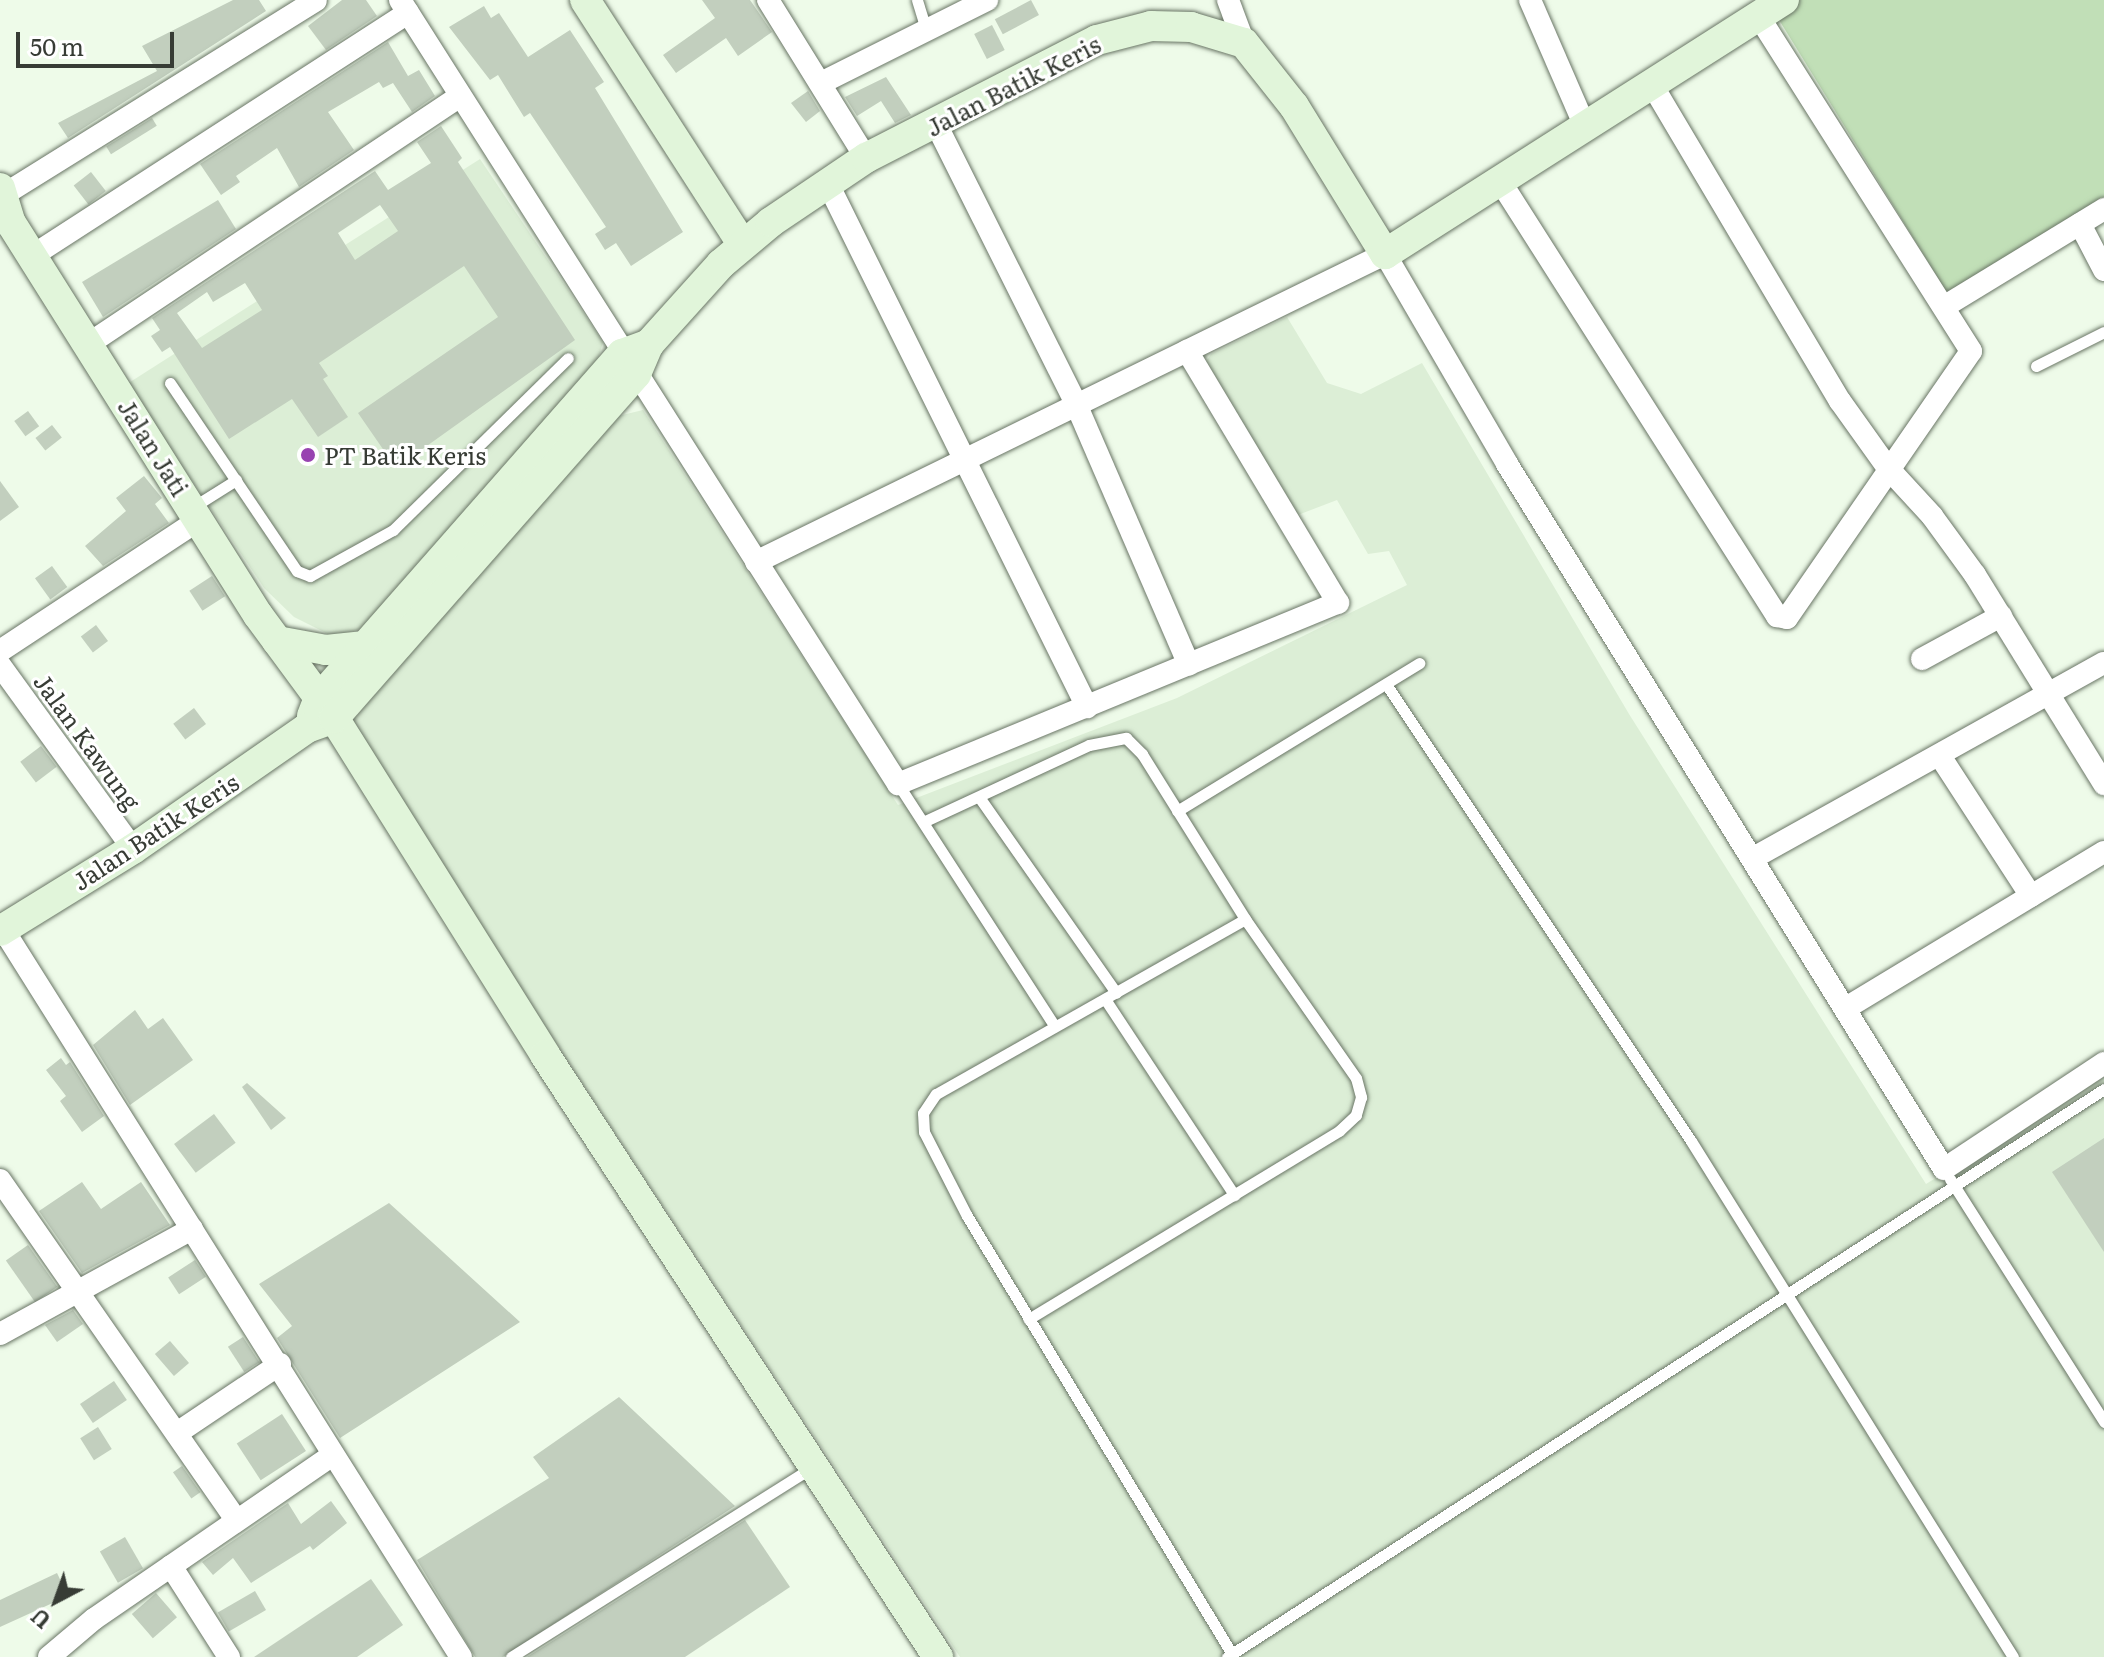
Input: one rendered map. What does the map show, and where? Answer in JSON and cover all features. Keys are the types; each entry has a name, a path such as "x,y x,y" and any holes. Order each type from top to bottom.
{"street":[{"path":"0,194 316,0"},
{"path":"585,0 742,244"},
{"path":"768,0 866,158"},
{"path":"821,83 987,0"},
{"path":"1228,0 1244,43 1301,117 1523,490 1755,857 1949,1177 2100,1079"},
{"path":"1530,0 1584,124"},
{"path":"756,562 1385,254 1584,124 1784,0"},
{"path":"32,256 404,6 459,97 636,357 756,562 898,784 1339,600 1187,351"},
{"path":"1500,181 1780,618 1790,615 1887,467 1969,358 1970,344 1759,17"},
{"name":"Jalan Batik Keris","path":"450,569 636,357 742,244 866,158 1077,49 1136,29 1191,27 1244,43"},
{"path":"1651,83 1840,401 1887,467 1932,516 2001,616 2104,784"},
{"path":"90,343 459,97"},
{"path":"936,124 1076,404 1189,665"},
{"path":"828,184 1087,707"},
{"name":"Jalan Jati","path":"0,194 11,223 277,641 320,716 938,1657"},
{"path":"1947,305 2104,209"},
{"path":"2080,224 2104,270"},
{"path":"0,651 195,514"},
{"path":"320,716 365,646 450,569"},
{"path":"320,716 450,569"},
{"path":"1922,659 2001,616"},
{"path":"277,641 326,650 365,646"},
{"path":"1755,857 2104,663"},
{"name":"Jalan Kawung","path":"0,665 133,849"},
{"name":"Jalan Batik Keris","path":"2,930 133,849 320,716"},
{"path":"1940,756 2031,896"},
{"path":"1846,1008 2104,852"},
{"path":"2,930 280,1364 333,1455 461,1657"},
{"path":"0,1180 236,1519"},
{"path":"0,1334 192,1229"},
{"path":"177,1433 280,1364"},
{"path":"49,1657 236,1519 333,1455"},
{"path":"171,1566 229,1657"}],"lane":[{"path":"917,0 926,30"},
{"path":"2036,366 2104,332"},
{"path":"170,383 297,571 310,576 325,572 393,530 568,358"},
{"path":"195,514 236,480"},
{"path":"1177,811 1419,663"},
{"path":"1386,684 1607,1011 2013,1657"},
{"path":"923,822 1089,745 1126,738 1142,754 1245,919 1356,1078 1361,1097 1356,1115 1339,1131 1028,1319"},
{"path":"898,784 1054,1025"},
{"path":"979,797 1110,996 1234,1195"},
{"path":"1245,919 936,1094 923,1113 924,1132 952,1188 1229,1655 1410,1543 1785,1294 1949,1177 2104,1422"},
{"path":"511,1657 815,1466"}],"shaded area":[{"path":"480,159 603,342 598,359 363,628 334,637 294,617 264,588 127,384"},
{"path":"1287,317 1327,383 1361,394 1422,363 1629,714 1926,1184 2104,1075 2104,1657 960,1657 352,733 355,708 614,417 643,410 898,805 1177,698 1407,585 1389,551 1368,554 1337,500 1290,518 1200,371 1211,354"}],"green space":[{"path":"1800,0 2104,0 2104,197 1949,296 1776,15"}],"building":[{"path":"233,0 259,0 266,11 68,138 58,123 157,71 142,46"},
{"path":"342,0 366,0 377,16 326,50 308,26"},
{"path":"702,0 750,0 772,32 738,56 726,38 676,73 663,55 715,18"},
{"path":"1031,0 1039,15 1003,34 995,19"},
{"path":"484,6 491,18 499,13 528,57 570,30 604,82 595,88 683,232 631,266 616,243 605,250 595,234 606,227 530,113 524,117 498,75 490,80 449,27"},
{"path":"992,25 1005,50 987,59 974,34"},
{"path":"388,42 408,76 419,70 435,96 412,112 393,83 383,88 379,82 328,112 354,150 299,187 277,148 236,176 240,182 221,195 200,164"},
{"path":"886,77 911,115 895,123 881,101 857,116 845,97"},
{"path":"808,91 820,111 806,122 791,103"},
{"path":"152,118 157,126 111,154 106,147"},
{"path":"441,126 462,158 458,162 575,340 396,468 358,413 498,317 464,266 319,363 328,376 323,379 348,417 318,437 292,399 229,439 170,347 162,352 151,336 160,330 152,318 375,171 388,190 431,163 417,142","holes":["380,205 398,231 355,260 338,233","245,283 262,310 202,348 177,313 207,292 213,302"]},
{"path":"91,172 106,191 88,204 74,186"},
{"path":"218,200 236,229 103,317 82,282"},
{"path":"28,411 39,426 25,436 14,421"},
{"path":"52,425 62,438 45,451 35,438"},
{"path":"144,476 162,498 155,504 169,523 103,566 85,546 126,511 116,498"},
{"path":"0,481 19,507 0,521"},
{"path":"52,566 67,587 50,599 35,578"},
{"path":"212,576 225,596 202,611 189,591"},
{"path":"96,625 108,641 93,652 81,636"},
{"path":"194,708 206,724 185,740 173,724"},
{"path":"41,746 57,767 36,782 20,762"},
{"path":"135,1010 148,1029 163,1018 193,1060 130,1105 93,1045"},
{"path":"61,1058 66,1065 70,1062 104,1116 82,1132 60,1101 66,1096 46,1070"},
{"path":"247,1083 286,1118 271,1130 242,1087"},
{"path":"214,1114 236,1143 196,1173 174,1144"},
{"path":"2104,1138 2104,1252 2052,1172"},
{"path":"82,1182 101,1209 141,1182 170,1225 82,1273 39,1211"},
{"path":"389,1203 520,1322 340,1438 277,1338 292,1326 259,1284"},
{"path":"28,1245 57,1287 35,1302 6,1260"},
{"path":"195,1260 206,1277 179,1294 168,1277"},
{"path":"73,1310 83,1324 57,1342 45,1325"},
{"path":"243,1337 259,1362 244,1372 228,1347"},
{"path":"170,1341 189,1363 174,1376 155,1354"},
{"path":"114,1381 127,1400 93,1423 80,1404"},
{"path":"619,1397 735,1506 503,1657 475,1657 417,1560 549,1478 533,1457"},
{"path":"282,1414 306,1451 261,1480 237,1443"},
{"path":"98,1427 112,1449 94,1460 80,1438"},
{"path":"182,1466 200,1492 191,1499 173,1472"},
{"path":"331,1501 347,1523 313,1550 310,1546 251,1583 233,1558 213,1575 202,1562 288,1503 301,1524"},
{"path":"745,1520 790,1587 685,1657 527,1657"},
{"path":"125,1537 143,1568 118,1583 100,1552"},
{"path":"57,1573 68,1596 0,1627 0,1600"},
{"path":"371,1579 403,1625 357,1657 254,1657"},
{"path":"255,1591 266,1610 229,1632 218,1612"},
{"path":"156,1593 177,1617 153,1638 132,1614"}],"place":[{"name":"PT Batik Keris","path":"308,455"}]}
